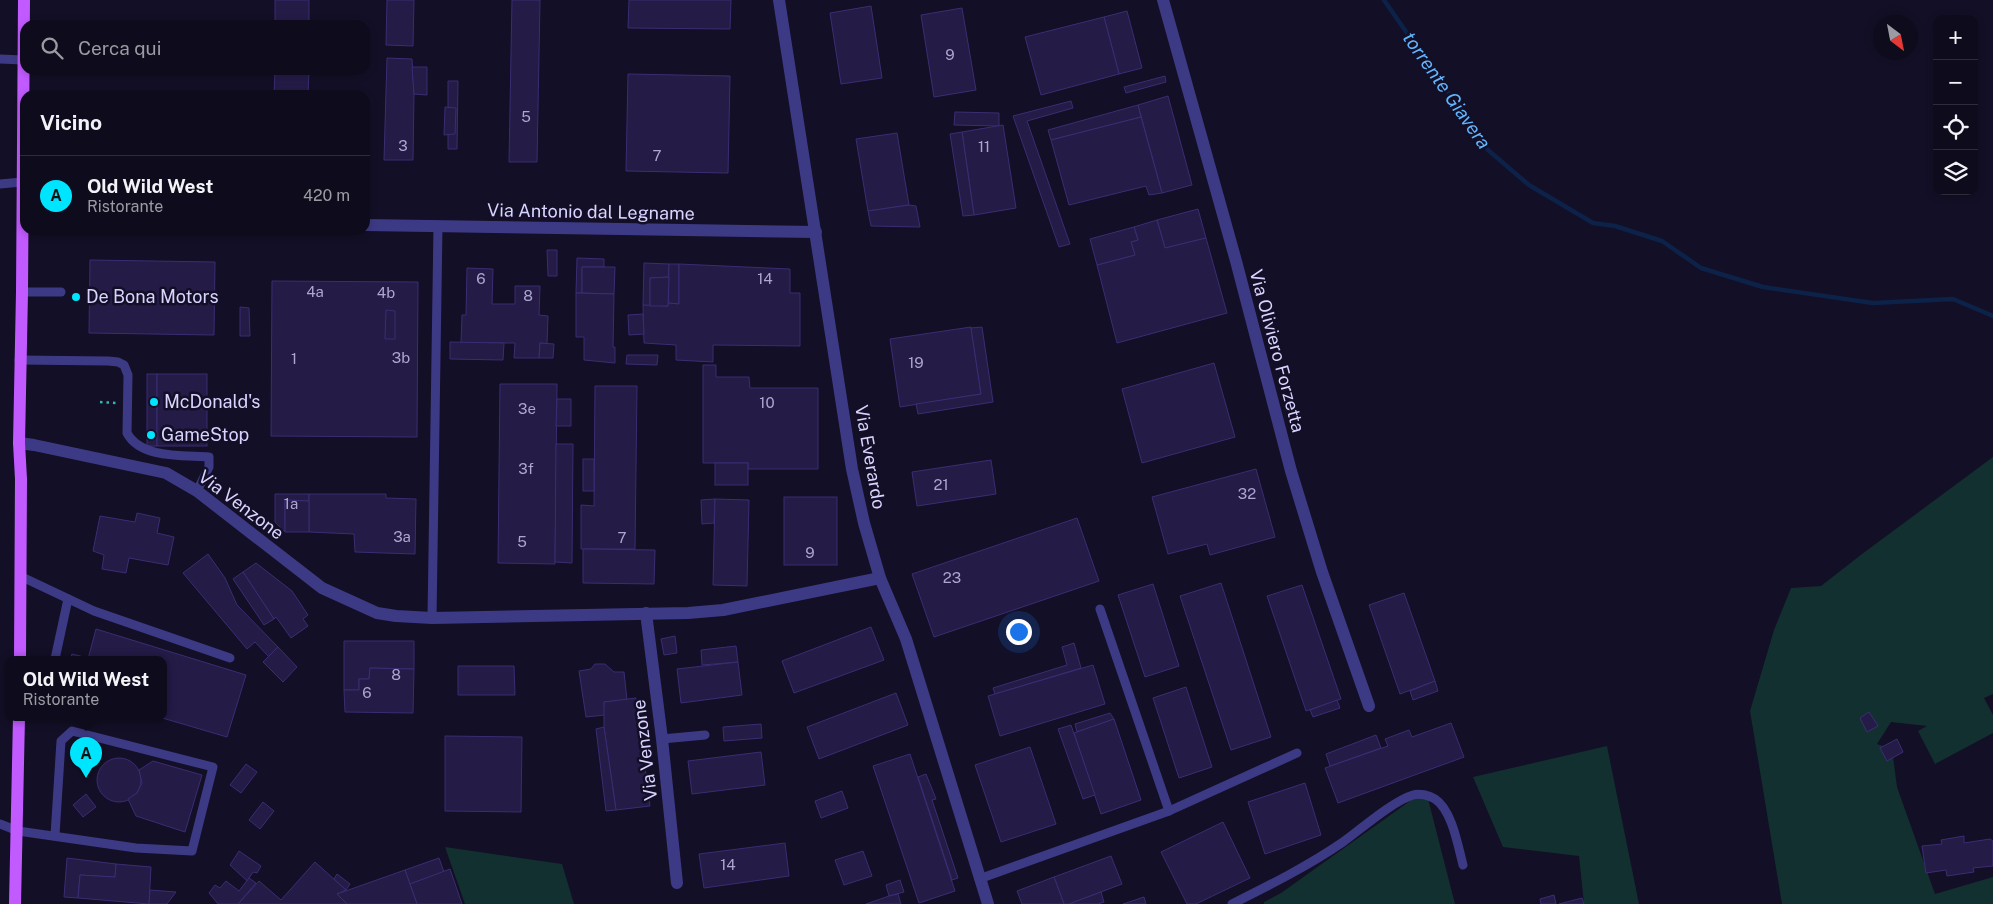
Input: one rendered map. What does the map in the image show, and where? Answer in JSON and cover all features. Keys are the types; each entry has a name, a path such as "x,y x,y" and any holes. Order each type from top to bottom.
{"main road":[{"path":"24,0 24,20"},
{"path":"23,75 23,90"},
{"path":"20,656 19,360 24,235"},
{"path":"15,904 19,721"}],"street":[{"name":"Via Everardo","path":"779,0 852,469 864,523 880,578 906,639 988,904"},
{"name":"Via Oliviero Forzetta","path":"1163,0 1236,261 1291,471 1322,572 1369,706"},
{"name":"Via Antonio dal Legname","path":"370,225 816,232"},
{"name":"Via Venzone","path":"19,444 34,445 166,473 197,491 322,588 376,613 432,618 723,610 880,578"},
{"name":"Via Venzone","path":"646,613 662,739 677,883"}],"lane":[{"path":"0,59 20,60"},
{"path":"0,184 20,182"},
{"path":"432,618 438,226"},
{"path":"22,292 61,292"},
{"path":"19,360 108,361 124,365 128,375 127,433 131,440 137,446 155,452 209,458 209,466 197,491"},
{"path":"20,576 94,611 230,658"},
{"path":"56,656 68,599"},
{"path":"1100,610 1169,811"},
{"path":"0,824 18,831 136,848 192,851 213,767 72,731 61,741 55,835"},
{"path":"662,739 705,735"},
{"path":"979,879 1169,811 1297,753"},
{"path":"1232,904 1318,858 1380,815 1414,795 1425,795 1435,799 1442,807 1451,821 1463,865"}],"green space":[{"path":"1993,457 1993,694 1984,698 1993,715 1993,733 1935,764 1918,731 1927,726 1891,722 1877,744 1892,749 1897,787 1935,894 1993,877 1993,904 1782,904 1750,711 1774,630 1791,588 1821,586"},
{"path":"1607,746 1639,904 1584,904 1579,856 1503,847 1473,777"},
{"path":"1426,791 1455,904 1264,904 1264,902 1281,893"},
{"path":"445,847 562,864 574,904 465,904"}],"building":[{"path":"275,0 309,0 309,20 275,20"},
{"path":"387,0 414,0 413,46 386,45"},
{"path":"512,0 540,0 537,162 509,162"},
{"path":"629,0 731,0 730,29 628,28"},
{"path":"871,6 882,78 841,84 830,13"},
{"path":"962,8 976,90 934,97 921,15"},
{"path":"1127,11 1142,68 1119,74 1104,17"},
{"path":"1104,17 1119,74 1041,95 1025,37"},
{"path":"387,58 412,59 414,94 413,160 384,160"},
{"path":"412,67 427,67 427,95 414,94"},
{"path":"628,74 730,76 728,173 626,171"},
{"path":"275,75 309,75 308,90 274,90"},
{"path":"1165,76 1166,82 1126,93 1124,87"},
{"path":"448,81 458,81 457,149 448,149"},
{"path":"1168,96 1192,185 1162,193 1138,105"},
{"path":"1071,101 1073,108 1027,121 1070,244 1059,247 1013,116"},
{"path":"1138,105 1141,117 1051,140 1048,130"},
{"path":"445,107 456,108 455,134 444,135"},
{"path":"955,112 999,113 999,126 954,125"},
{"path":"1141,117 1162,193 1149,195 1146,186 1069,205 1051,140"},
{"path":"1003,125 1016,208 974,215 962,132"},
{"path":"962,132 974,215 963,216 950,134"},
{"path":"897,133 909,205 868,211 856,139"},
{"path":"909,205 916,206 920,227 871,226 868,211"},
{"path":"1198,209 1206,238 1165,248 1157,220"},
{"path":"1157,220 1165,248 1206,238 1227,313 1117,343 1097,265 1135,255 1131,242 1138,240 1134,227"},
{"path":"1134,227 1138,240 1131,242 1135,255 1097,265 1090,239"},
{"path":"547,250 557,250 557,276 548,276"},
{"path":"577,258 604,259 604,267 582,267 582,293 576,293"},
{"path":"90,260 215,262 214,335 89,333"},
{"path":"644,263 669,264 669,277 650,278 650,306 643,305"},
{"path":"669,264 679,264 679,304 668,303"},
{"path":"679,264 790,269 790,293 800,293 800,346 713,345 713,362 676,360 676,345 644,343 643,305 668,306 668,303 679,304"},
{"path":"582,267 615,267 614,294 582,293"},
{"path":"467,268 493,269 492,304 515,304 515,286 540,286 539,315 548,316 547,344 540,343 539,358 514,358 515,343 461,343 462,315 466,315"},
{"path":"669,277 668,306 650,306 650,278"},
{"path":"272,281 418,282 417,437 271,436"},
{"path":"576,293 614,294 613,347 615,347 615,363 584,360 584,337 576,337"},
{"path":"240,307 249,308 250,336 240,336"},
{"path":"386,310 395,311 395,339 385,339"},
{"path":"643,314 644,334 629,335 628,315"},
{"path":"971,327 981,394 900,407 890,339"},
{"path":"982,327 993,402 918,414 916,404 981,394 971,328"},
{"path":"450,342 504,343 503,360 450,359"},
{"path":"540,343 554,344 553,358 539,358"},
{"path":"627,355 658,355 657,365 626,364"},
{"path":"1214,363 1235,437 1142,463 1122,389"},
{"path":"703,365 716,365 716,377 749,377 750,388 818,388 818,469 748,469 748,463 703,463"},
{"path":"147,374 157,374 157,446 147,446"},
{"path":"157,374 207,374 207,446 157,446"},
{"path":"500,384 557,384 555,564 498,563"},
{"path":"595,386 637,386 635,549 581,549 581,505 594,506"},
{"path":"557,399 571,399 571,426 556,426"},
{"path":"556,444 573,444 572,563 555,562"},
{"path":"583,459 594,459 594,491 583,491"},
{"path":"991,460 996,494 917,506 912,472"},
{"path":"715,463 748,463 748,485 715,485"},
{"path":"1256,469 1275,537 1210,555 1207,544 1168,554 1152,497"},
{"path":"275,494 309,494 309,501 285,500 285,532 275,522"},
{"path":"309,494 386,494 386,498 416,499 415,554 355,552 354,534 309,532"},
{"path":"784,497 837,497 837,565 784,565"},
{"path":"715,499 714,523 702,524 701,500"},
{"path":"715,499 749,500 747,586 713,585"},
{"path":"285,500 309,501 309,532 285,532"},
{"path":"137,513 160,518 157,533 174,537 168,565 129,558 126,573 102,569 104,555 93,551 100,516 135,522"},
{"path":"1077,518 1099,581 934,637 912,574"},
{"path":"583,549 655,550 654,584 583,583"},
{"path":"208,554 225,578 237,605 278,647 269,657 255,642 247,649 183,573"},
{"path":"256,563 292,591 308,615 303,619 308,626 291,638 276,617 274,619 243,572"},
{"path":"243,572 274,619 264,625 233,579"},
{"path":"1221,583 1271,737 1231,750 1180,596"},
{"path":"1153,584 1179,666 1145,677 1118,595"},
{"path":"1302,585 1341,699 1306,711 1267,596"},
{"path":"1404,593 1435,681 1400,694 1369,605"},
{"path":"871,627 884,660 794,693 782,661"},
{"path":"96,629 246,675 227,737 167,719 167,656 89,656"},
{"path":"675,636 677,653 664,655 661,639"},
{"path":"344,641 414,641 414,669 370,668 369,679 359,679 359,690 344,690"},
{"path":"1074,643 1081,668 995,694 993,688 1067,665 1062,647"},
{"path":"736,646 738,662 702,665 701,650"},
{"path":"278,647 297,667 283,682 263,662"},
{"path":"738,662 742,695 681,703 677,669"},
{"path":"595,664 605,664 614,672 624,672 627,700 604,702 605,715 586,717 579,671 591,669"},
{"path":"1093,665 1105,704 1000,736 988,696"},
{"path":"458,666 514,666 515,695 458,695"},
{"path":"370,668 414,669 413,713 345,712 344,690 359,690 359,679 369,679"},
{"path":"1435,681 1438,691 1413,700 1410,691"},
{"path":"1186,687 1212,767 1179,778 1153,698"},
{"path":"896,693 908,725 819,759 807,727"},
{"path":"636,698 650,806 616,810 604,727 604,702"},
{"path":"1337,700 1340,708 1313,717 1310,710"},
{"path":"1869,712 1878,726 1867,732 1860,718"},
{"path":"1110,713 1114,719 1077,732 1075,724"},
{"path":"1114,719 1141,800 1101,814 1074,733"},
{"path":"1451,723 1464,757 1338,803 1325,768 1388,746 1385,739 1409,730 1412,737"},
{"path":"761,724 762,738 724,741 723,727"},
{"path":"1071,725 1095,795 1083,799 1058,729"},
{"path":"604,727 616,810 606,811 596,729"},
{"path":"1376,735 1381,748 1330,766 1326,754"},
{"path":"445,736 522,737 521,812 445,811"},
{"path":"1897,739 1903,752 1887,761 1880,748"},
{"path":"1030,747 1056,824 1001,842 975,765"},
{"path":"761,752 765,785 692,794 688,761"},
{"path":"910,754 955,891 919,903 873,766"},
{"path":"115,758 123,758 135,764 141,780 135,796 123,802 115,802 103,796 97,784 97,776 103,764"},
{"path":"153,761 202,775 185,832 136,816 128,799 137,793 142,783 139,770"},
{"path":"246,764 257,772 241,793 230,785"},
{"path":"926,774 936,799 932,800 958,878 952,880 918,777"},
{"path":"1305,783 1321,835 1265,854 1248,802"},
{"path":"842,791 848,808 821,818 815,801"},
{"path":"86,794 96,807 83,817 73,805"},
{"path":"263,802 274,811 260,829 249,820"},
{"path":"1223,822 1250,878 1196,904 1187,904 1161,852"},
{"path":"1964,836 1964,843 1990,839 1993,841 1993,866 1973,868 1974,872 1947,876 1946,870 1926,873 1922,846 1942,844 1941,840"},
{"path":"785,843 789,876 704,888 699,854"},
{"path":"239,851 261,866 257,873 253,872 247,881 230,865"},
{"path":"863,851 872,876 844,885 835,860"},
{"path":"1111,856 1122,884 1069,904 1064,904 1054,877"},
{"path":"67,858 116,864 115,877 80,875 78,898 64,897"},
{"path":"439,858 444,872 410,884 405,870"},
{"path":"315,862 346,890 337,894 347,904 238,904 259,881 281,900"},
{"path":"116,864 151,867 149,904 78,898 80,875 115,877"},
{"path":"450,869 462,904 417,904 410,884"},
{"path":"405,870 417,904 347,904 337,894"},
{"path":"337,874 350,884 346,890 334,879"},
{"path":"1054,877 1064,904 1022,904 1017,891"},
{"path":"249,878 256,883 238,904 218,904 209,893 215,885 220,888 226,881 239,891"},
{"path":"900,880 904,892 889,896 886,885"},
{"path":"150,890 176,892 167,904 149,904"},
{"path":"1101,892 1104,902 1098,904 1069,904"},
{"path":"898,894 901,904 866,904 889,896"},
{"path":"1554,895 1556,904 1541,904 1540,899"},
{"path":"1144,897 1146,904 1123,904"},
{"path":"1582,898 1584,904 1559,904"}],"waterway":[{"name":"torrente Giavera","path":"1384,0 1488,150 1529,185 1593,223 1615,226 1662,241 1701,268 1763,287 1873,303 1953,299 1993,316"}],"place":[{"name":"De Bona Motors","path":"76,297"},
{"name":"McDonald's","path":"154,402"},
{"name":"GameStop","path":"151,435"},
{"name":"Old Wild West","path":"86,778"}]}
